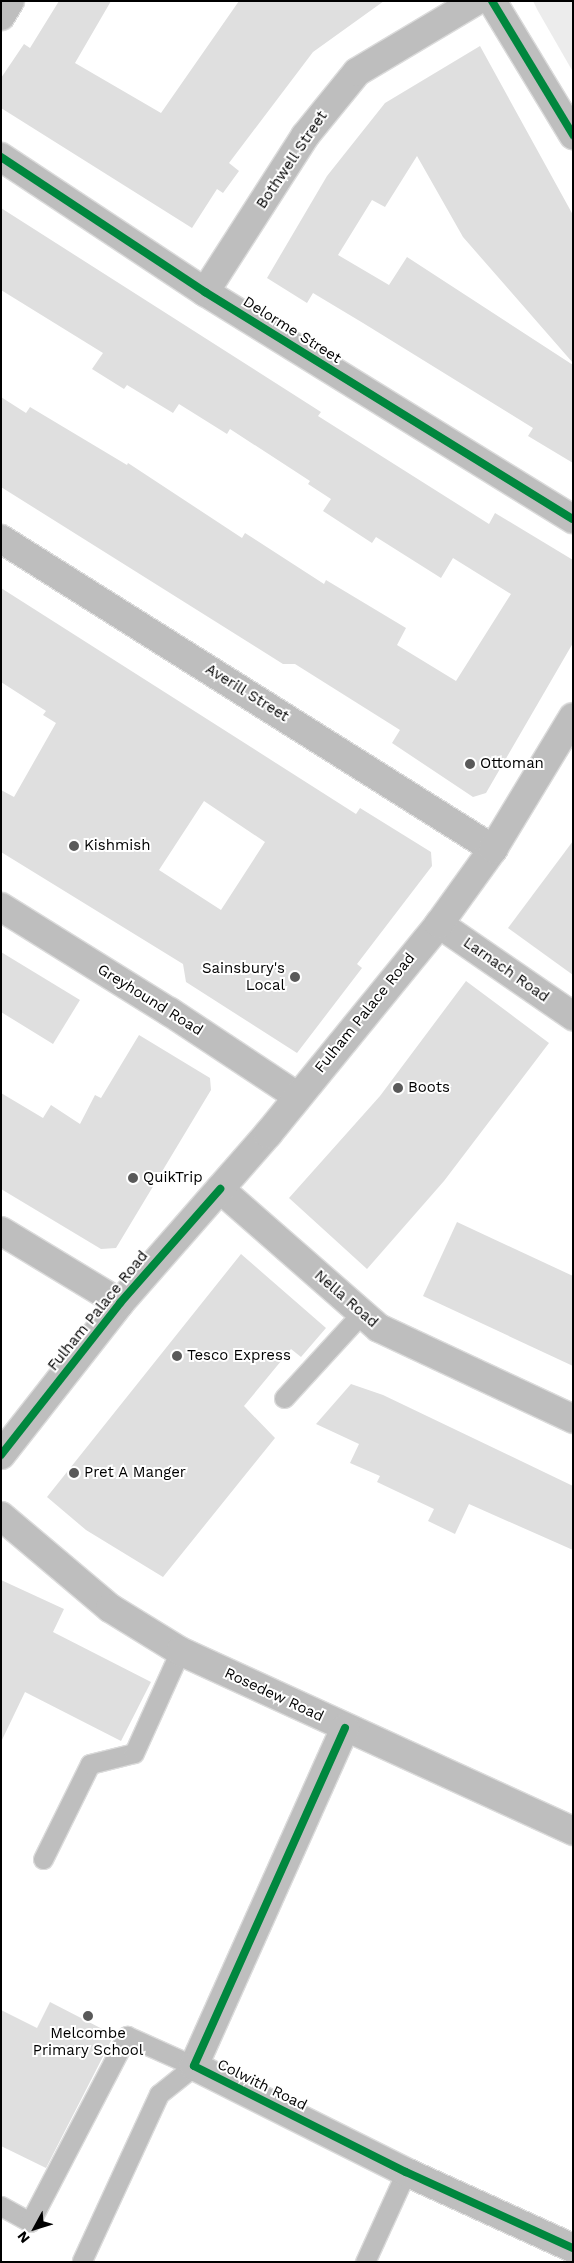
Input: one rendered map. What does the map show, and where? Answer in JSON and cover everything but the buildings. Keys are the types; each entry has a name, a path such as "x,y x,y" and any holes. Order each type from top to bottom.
{"street":[{"path":"1,16 10,1"},
{"name":"Bothwell Street","path":"205,292 305,136 357,72 476,1"},
{"path":"492,1 573,135"},
{"name":"Delorme Street","path":"1,157 205,292 573,519"},
{"name":"Averill Street","path":"1,539 493,848"},
{"name":"Fulham Palace Road","path":"1,1455 120,1303 220,1189 439,924 493,848 573,717"},
{"name":"Greyhound Road","path":"1,907 170,1012 297,1096"},
{"name":"Larnach Road","path":"439,924 573,1016"},
{"name":"Nella Road","path":"220,1189 379,1328 573,1419"},
{"path":"1,1231 120,1303"},
{"name":"Rosedew Road","path":"1,1516 110,1608 180,1651 573,1831"},
{"name":"Colwith Road","path":"346,1728 194,2066 406,2172 573,2248"}],"lane":[{"path":"284,1398 362,1313"},
{"path":"42,1859 90,1764 134,1753 180,1651"},
{"path":"1,2206 30,2222 127,2036 194,2066 159,2094 82,2261"},
{"path":"365,2262 406,2172"}],"shaded area":[{"path":"533,1 573,1 573,72 538,11"}],"cycle path":[{"path":"492,1 573,135"},
{"path":"1,157 205,292 573,519"},
{"path":"1,1455 120,1303 220,1189"},
{"path":"345,1728 194,2066 406,2172 573,2248"}],"place":[{"name":"Ottoman","path":"470,764"},
{"name":"Kishmish","path":"74,846"},
{"name":"Sainsbury's Local","path":"295,977"},
{"name":"Boots","path":"398,1088"},
{"name":"QuikTrip","path":"133,1178"},
{"name":"Tesco Express","path":"177,1356"},
{"name":"Pret A Manger","path":"74,1473"},
{"name":"Melcombe Primary School","path":"88,2016"}]}
